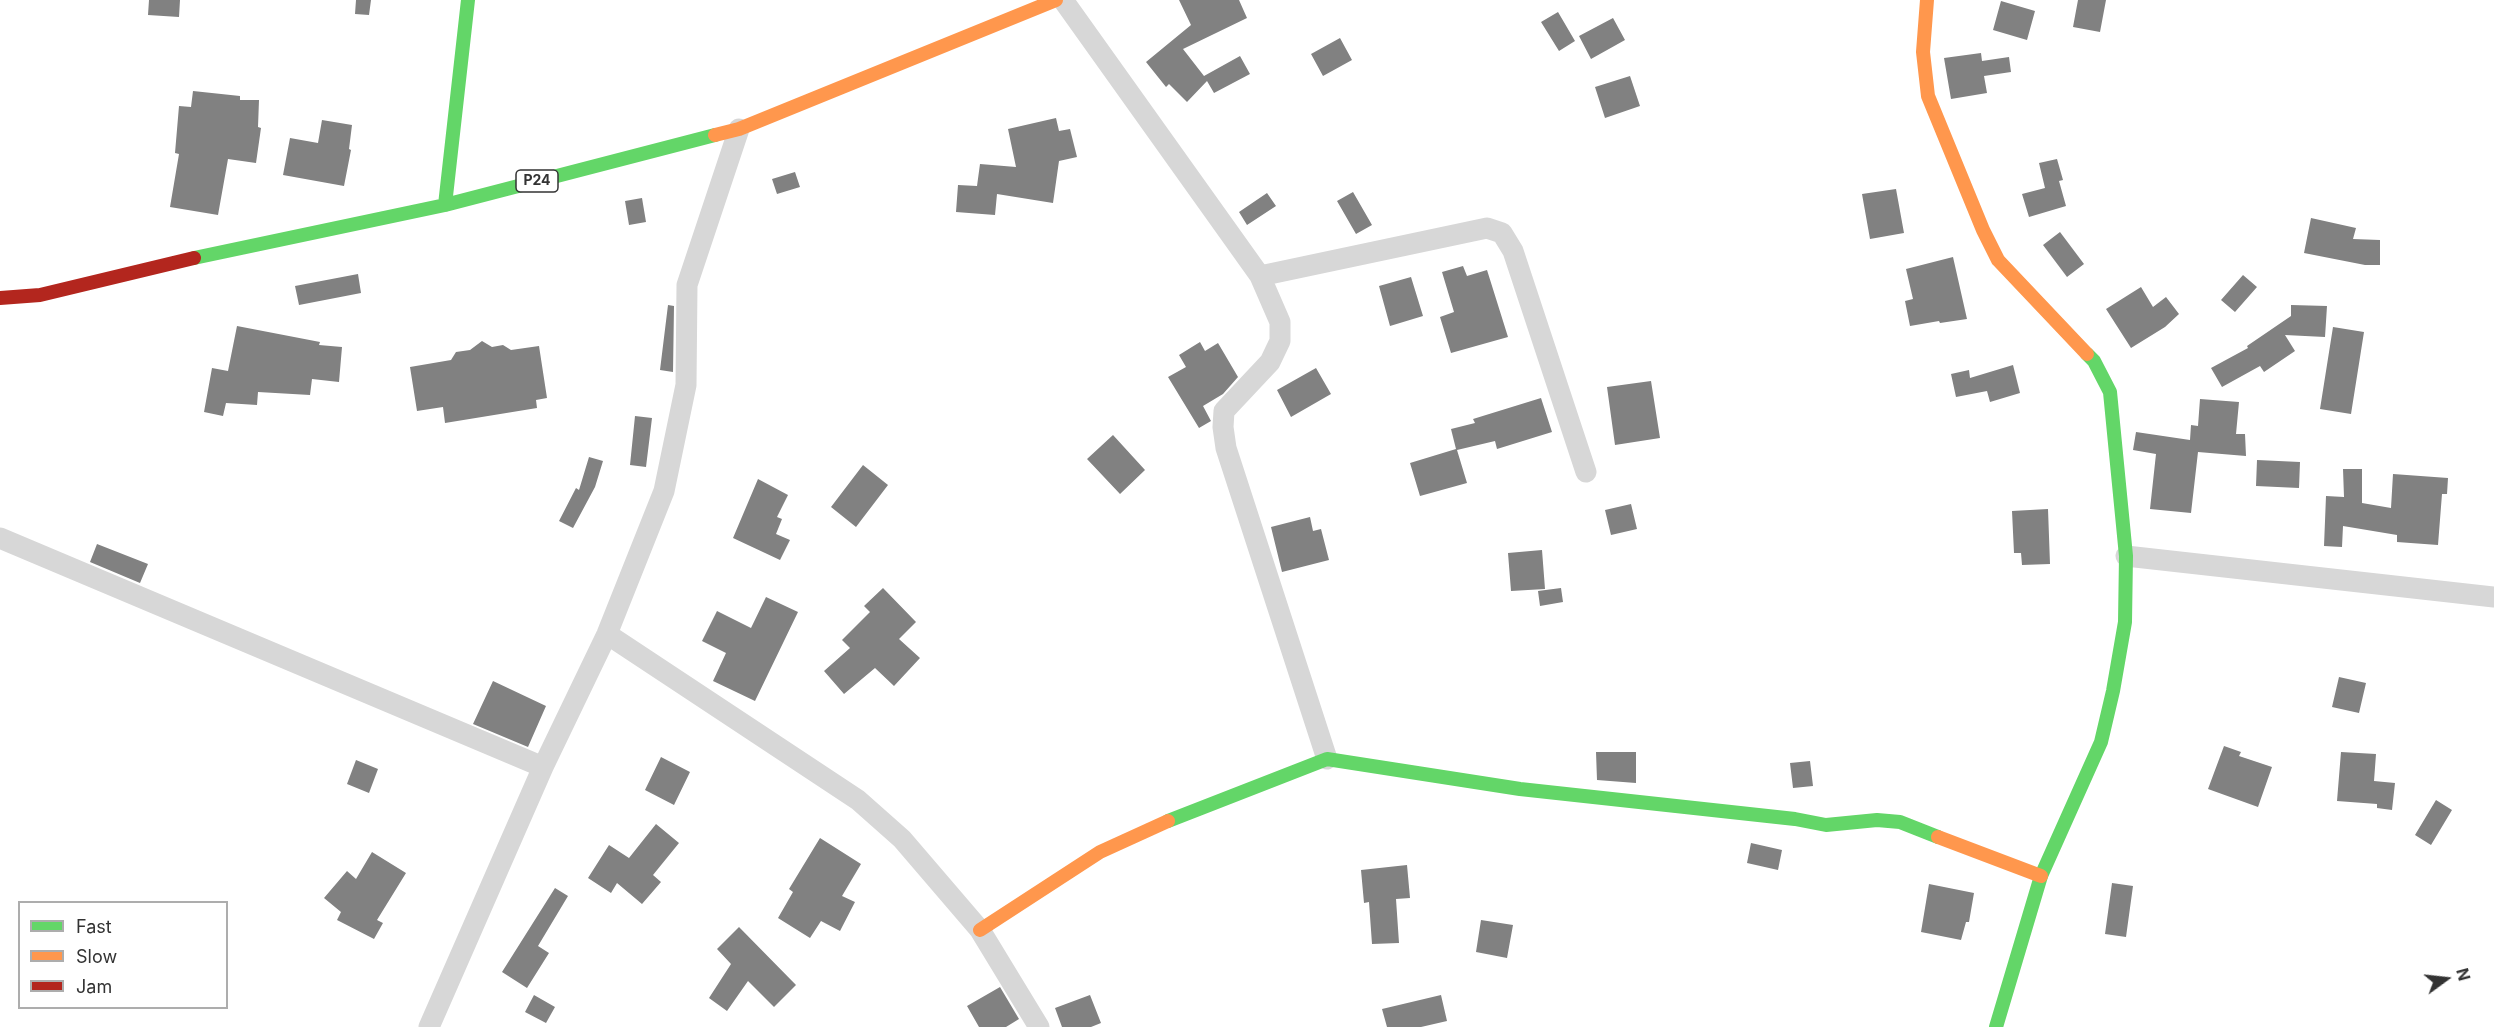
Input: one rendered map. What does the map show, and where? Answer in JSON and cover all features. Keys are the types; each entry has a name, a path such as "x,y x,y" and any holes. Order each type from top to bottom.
{"street":[{"path":"445,205 468,0"},
{"name":"P24","path":"0,298 40,295 177,261 445,205 738,129 1056,0"},
{"path":"1063,0 1260,276 1280,322 1280,341 1270,362 1224,411 1226,448 1327,759"},
{"path":"1927,0 1923,52 1928,96 1983,230 1998,260 2094,361 2110,392 2126,556 2125,622 2101,742 2041,876 1996,1027"},
{"path":"429,1027 543,767 607,634 664,491 686,385 687,285 738,129"},
{"path":"1260,276 1487,228 1502,233 1513,251 1586,472"},
{"path":"0,538 543,767"},
{"path":"2126,556 2494,597"},
{"path":"607,634 858,800 902,839 980,930 1039,1027"},
{"path":"980,930 1100,852 1156,826 1327,759 1520,789 1795,819 1826,825 1877,819 1900,822 2041,876"}],"building":[{"path":"149,0 180,0 179,17 148,15"},
{"path":"356,0 371,0 369,15 355,14"},
{"path":"1179,0 1239,0 1247,18 1183,49 1204,76 1240,56 1250,74 1214,93 1207,81 1187,102 1169,84 1166,87 1146,62 1191,25"},
{"path":"2078,0 2106,0 2100,32 2073,27"},
{"path":"2001,1 2035,11 2027,40 1993,30"},
{"path":"1558,12 1575,41 1559,51 1541,22"},
{"path":"1613,18 1625,40 1591,59 1579,36"},
{"path":"1340,38 1352,60 1323,76 1311,54"},
{"path":"1981,53 1982,61 2009,57 2011,72 1984,76 1987,93 1951,99 1944,58"},
{"path":"1630,76 1640,106 1605,118 1595,87"},
{"path":"193,91 240,96 240,100 259,100 258,127 261,128 256,163 228,159 218,215 170,207 179,154 175,153 179,106 191,107"},
{"path":"1056,118 1059,131 1070,129 1077,157 1059,161 1053,203 997,194 995,215 956,212 958,185 977,186 980,164 1016,167 1008,129"},
{"path":"322,120 352,125 349,149 351,150 344,186 283,175 290,138 318,143"},
{"path":"2057,159 2063,180 2059,181 2066,206 2029,217 2022,194 2045,188 2039,163"},
{"path":"795,172 800,187 777,194 772,179"},
{"path":"1896,189 1904,233 1870,239 1862,194"},
{"path":"1353,192 1372,225 1356,234 1337,201"},
{"path":"1267,193 1276,206 1247,225 1239,212"},
{"path":"642,198 646,222 629,225 625,201"},
{"path":"2311,218 2356,228 2353,239 2380,240 2380,265 2365,265 2304,253"},
{"path":"2060,232 2084,264 2067,277 2043,245"},
{"path":"1953,257 1967,319 1910,326 1905,301 1913,299 1906,269"},
{"path":"1463,266 1467,276 1487,270 1508,337 1451,353 1440,317 1454,312 1442,272"},
{"path":"358,274 361,293 299,305 295,286"},
{"path":"2243,275 2257,287 2235,312 2221,300"},
{"path":"1411,277 1423,316 1390,326 1379,286"},
{"path":"2141,287 2153,307 2166,297 2179,314 2165,327 2131,348 2106,309"},
{"path":"668,305 674,306 673,372 660,370"},
{"path":"2291,305 2327,306 2325,337 2285,335 2295,351 2264,372 2260,366 2222,387 2211,368 2248,348 2247,346 2291,316"},
{"path":"237,326 320,342 319,345 342,347 339,382 312,379 310,395 258,392 257,405 226,403 223,416 204,412 212,368 228,371"},
{"path":"2333,327 2364,332 2351,414 2320,409"},
{"path":"482,341 492,347 503,345 511,350 539,346 547,398 536,400 537,408 445,423 443,407 417,411 410,367 451,360 456,352 470,350"},
{"path":"1200,342 1205,351 1218,343 1238,377 1223,394 1203,406 1211,421 1199,428 1168,377 1186,367 1179,355"},
{"path":"2013,365 2020,393 1990,402 1987,391 1956,397 1951,374 1969,370 1970,378"},
{"path":"1316,368 1331,394 1291,417 1277,390"},
{"path":"1651,381 1660,438 1615,445 1607,387"},
{"path":"1541,398 1552,432 1497,449 1495,441 1457,450 1467,483 1420,496 1410,463 1456,449 1451,429 1475,423 1473,419"},
{"path":"2200,399 2239,402 2236,434 2245,434 2246,456 2198,452 2191,513 2150,509 2156,454 2133,450 2136,432 2190,440 2191,425 2198,426"},
{"path":"635,416 652,418 646,467 630,465"},
{"path":"1113,435 1145,470 1120,494 1087,459"},
{"path":"589,457 603,461 595,487 573,528 559,521 576,488 579,490"},
{"path":"2257,460 2300,462 2299,488 2256,486"},
{"path":"863,465 888,485 856,527 831,507"},
{"path":"2343,469 2362,469 2362,503 2391,508 2393,474 2448,478 2447,494 2442,494 2438,545 2397,542 2397,535 2343,526 2342,547 2324,546 2326,496 2344,497"},
{"path":"758,479 788,495 777,517 782,519 776,534 790,540 780,560 733,538"},
{"path":"1631,504 1637,529 1611,535 1605,510"},
{"path":"2048,509 2050,564 2022,565 2021,553 2014,553 2012,511"},
{"path":"1310,517 1313,531 1321,529 1329,560 1282,572 1271,527"},
{"path":"97,544 148,564 140,583 90,562"},
{"path":"1542,550 1545,589 1511,591 1508,553"},
{"path":"883,588 916,622 899,639 920,658 894,686 875,668 844,694 824,671 850,648 842,640 870,612 864,606"},
{"path":"1561,588 1563,602 1540,606 1538,591"},
{"path":"766,597 798,612 755,701 713,681 726,653 702,641 717,611 751,628"},
{"path":"2339,677 2366,683 2359,713 2332,707"},
{"path":"493,681 546,706 528,747 473,724"},
{"path":"2224,746 2241,752 2239,756 2272,767 2258,807 2208,789"},
{"path":"1596,752 1636,752 1636,783 1597,780"},
{"path":"2341,752 2376,754 2374,781 2395,783 2392,810 2377,808 2377,804 2337,801"},
{"path":"661,757 690,772 674,805 645,790"},
{"path":"356,760 378,769 369,793 347,784"},
{"path":"1810,761 1813,786 1793,788 1790,763"},
{"path":"2436,800 2452,810 2431,845 2415,835"},
{"path":"656,824 679,843 653,875 661,882 642,904 617,883 611,893 588,878 609,845 629,858"},
{"path":"820,838 861,864 842,896 855,902 840,931 821,921 810,938 778,918 793,892 789,889"},
{"path":"1751,843 1782,850 1778,870 1747,863"},
{"path":"372,852 406,873 377,920 383,923 374,939 337,920 341,912 324,898 347,871 356,879"},
{"path":"1407,865 1410,898 1396,899 1399,943 1372,944 1369,902 1364,903 1361,870"},
{"path":"2112,883 2133,886 2126,937 2105,934"},
{"path":"1929,884 1974,893 1969,922 1966,922 1961,940 1921,932"},
{"path":"555,888 568,896 538,946 549,953 527,988 502,972"},
{"path":"1481,920 1513,925 1507,958 1476,952"},
{"path":"739,927 796,985 774,1007 748,981 727,1011 709,998 731,964 717,949"},
{"path":"1000,987 1019,1019 1006,1027 979,1027 967,1006"},
{"path":"534,995 555,1007 546,1023 525,1012"},
{"path":"1090,995 1101,1023 1091,1027 1062,1027 1055,1008"},
{"path":"1441,995 1447,1021 1421,1027 1387,1027 1382,1009"}],"traffic: fast":[{"path":"445,205 468,0"},
{"path":"194,258 445,205 715,135"},
{"path":"1996,1027 2041,876 2101,742 2125,622 2126,556 2110,392 2094,361 2087,354"},
{"path":"1168,821 1327,759 1520,789 1795,819 1826,825 1877,820 1900,822 1938,837"}],"traffic: slow":[{"path":"715,135 739,129 1056,0"},
{"path":"1927,0 1923,52 1928,96 1983,230 1998,260 2087,354"},
{"path":"980,930 1100,852 1168,821"},
{"path":"1938,837 2041,876"}],"traffic: jam":[{"path":"0,298 40,295 194,258"}]}
